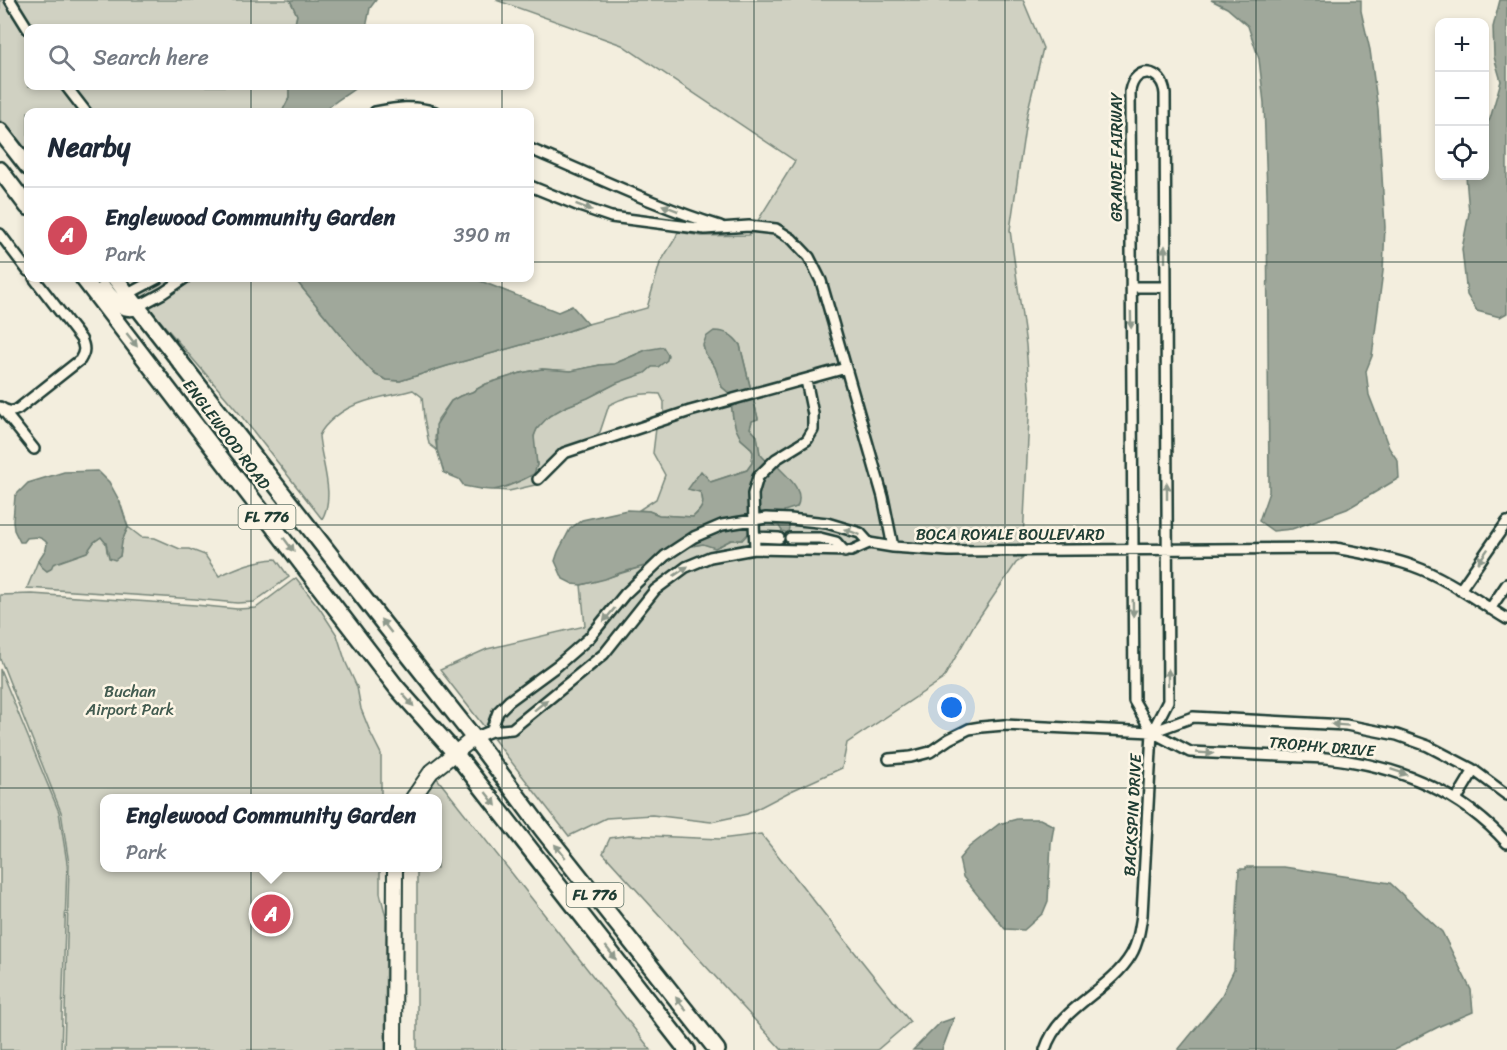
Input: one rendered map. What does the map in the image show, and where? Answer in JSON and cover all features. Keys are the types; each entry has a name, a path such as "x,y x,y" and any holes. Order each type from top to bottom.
{"main road":[{"path":"0,131 24,162"},
{"path":"0,170 24,202"},
{"name":"ENGLEWOOD ROAD","path":"86,282 397,688 455,753"},
{"path":"97,282 119,306 128,308 139,306"},
{"name":"ENGLEWOOD ROAD","path":"118,282 474,738"},
{"name":"FL 776","path":"474,738 542,829 717,1050"},
{"name":"FL 776","path":"455,753 687,1050"}],"street":[{"path":"9,0 25,24"},
{"name":"GRANDE FAIRWAY","path":"1152,732 1134,701 1130,91 1135,77 1147,73 1160,79 1165,94 1168,549"},
{"path":"69,90 83,108"},
{"path":"394,108 412,108"},
{"name":"BOCA ROYALE BOULEVARD","path":"534,151 598,180 726,227"},
{"name":"BOCA ROYALE BOULEVARD","path":"534,188 611,217 705,229 749,226 776,229 792,239 809,257 821,280 883,497 893,547 949,551 1335,548 1372,554 1414,567 1445,581 1507,619"},
{"path":"0,234 24,266"},
{"path":"3,409 12,412 18,409 80,360 83,355 84,347 81,339 37,282"},
{"path":"128,294 150,282"},
{"path":"139,306 178,282"},
{"path":"1131,287 1165,287"},
{"path":"538,479 564,453 690,411 846,368"},
{"path":"755,549 753,494 758,477 776,459 807,440 813,430 813,414 806,380"},
{"path":"3,409 34,449"},
{"path":"491,731 498,712 509,701 558,665 589,638 626,594 665,556 694,537 722,525 766,518 827,524 860,533 869,543"},
{"path":"1460,590 1507,522"},
{"path":"820,523 820,538"},
{"path":"755,537 779,538"},
{"path":"790,538 820,538 836,542 845,552"},
{"path":"416,794 431,772 474,738 491,731 512,729 604,654 655,590 686,567 710,557 755,549 851,552 869,543 893,547"},
{"name":"BACKSPIN DRIVE","path":"1045,1050 1051,1036 1064,1019 1121,969 1132,954 1138,939 1142,915 1152,732 1168,700 1168,549"},
{"path":"1490,609 1507,584"},
{"name":"TROPHY DRIVE","path":"889,759 924,754 960,733 981,727 1004,725 1152,732 1193,717 1346,725 1412,740 1456,759 1507,795"},
{"name":"TROPHY DRIVE","path":"1152,732 1190,752 1326,758 1406,774 1456,800 1479,817 1507,843"},
{"path":"1456,800 1474,771"},
{"path":"394,1050 395,872"}],"green space":[{"path":"0,0 290,0 297,15 295,24 24,24 24,90 289,90 289,98 284,108 24,108 24,151 0,120"},
{"path":"496,0 1023,0 1043,48 1027,114 1010,230 1026,345 1030,398 1022,559 1016,563 974,625 943,679 847,743 842,768 747,814 711,822 652,815 606,818 569,836 440,670 487,649 585,626 581,585 655,563 663,551 703,544 720,546 731,540 742,540 750,524 755,523 789,526 783,510 797,507 771,466 760,454 757,436 750,428 752,421 758,418 740,345 705,353 715,367 722,387 730,394 733,418 741,439 753,452 752,463 747,470 710,482 707,479 689,489 700,492 703,499 701,508 693,517 659,515 639,510 656,499 665,475 653,453 656,428 664,415 664,402 660,394 634,395 609,405 600,432 535,485 509,491 496,490 537,465 534,437 544,420 566,406 648,370 652,367 646,350 614,364 571,371 542,369 521,373 486,384 460,396 451,401 438,419 435,438 437,450 429,444 422,397 413,390 347,409 330,421 319,436 328,489 326,510 322,519 239,413 127,282 297,282 376,375 387,380 400,381 647,308 660,263 678,232 702,236 749,235 795,161 622,45"},
{"path":"128,527 141,537 155,538 180,549 189,549 205,555 219,576 247,564 276,559 289,577 254,602 237,603 27,588 38,561 42,567 86,552 101,537 106,543 107,552 120,556 122,541"},
{"name":"Buchan Airport Park","path":"296,578 320,609 337,635 357,687 361,709 381,754 381,794 100,794 100,872 380,872 380,893 386,917 385,1050 64,1050 69,864 61,812 0,658 0,595 32,594 237,609 256,608"},
{"path":"0,669 59,812 67,863 61,1050 0,1050"},
{"path":"436,777 651,1050 417,1050 417,872 442,872 442,794 424,794"},
{"path":"761,834 910,1022 877,1050 782,1050 603,853 610,838 629,835 720,839"}],"shaded area":[{"path":"290,0 376,0 370,8 367,24 295,24 297,15"},
{"path":"1211,0 1361,0 1361,11 1370,50 1378,109 1385,227 1383,271 1372,356 1366,371 1369,395 1389,448 1398,461 1399,478 1347,509 1292,529 1273,531 1259,521 1269,492 1267,193 1264,103 1259,59 1248,26 1227,8"},
{"path":"1500,0 1507,0 1507,313 1500,317 1477,311 1467,295 1462,249 1469,213 1466,180 1489,180 1489,121 1501,81 1494,57 1493,27"},
{"path":"289,90 353,90 329,108 284,108 289,98"},
{"path":"297,282 483,282 558,312 572,306 588,324 400,381 387,380 376,375"},
{"path":"714,331 729,334 740,345 758,419 752,421 750,428 757,436 760,454 771,466 778,467 797,490 799,501 797,507 784,511 789,527 788,533 782,531 779,526 757,522 750,525 749,533 742,540 731,540 715,548 703,544 663,551 655,563 581,585 563,579 555,561 570,529 582,520 627,510 693,517 701,508 703,499 700,492 688,489 701,471 711,482 747,470 752,463 753,452 741,439 736,429 730,394 722,387 715,367 705,353 703,345 706,337"},
{"path":"663,347 668,355 667,360 658,367 652,367 645,373 617,383 549,416 534,436 537,465 534,474 493,490 464,486 459,479 444,473 437,450 436,425 451,401 486,384 521,373 542,369 571,371 614,364 646,350"},
{"path":"98,471 109,482 120,502 128,527 122,541 120,556 115,560 109,558 106,543 101,537 87,552 53,564 47,571 38,561 47,543 36,537 20,542 14,530 15,496 28,483 64,472"},
{"path":"1017,819 1040,819 1054,826 1048,901 1043,913 1024,930 1005,929 963,877 959,859 969,847 999,824"},
{"path":"1246,867 1284,867 1390,883 1442,932 1471,990 1473,1012 1394,1050 1178,1050 1220,999 1234,970 1239,869 1246,869"},
{"path":"954,1018 942,1050 913,1050 940,1023"}],"place":[{"name":"Englewood Community Garden","path":"271,914"}]}
